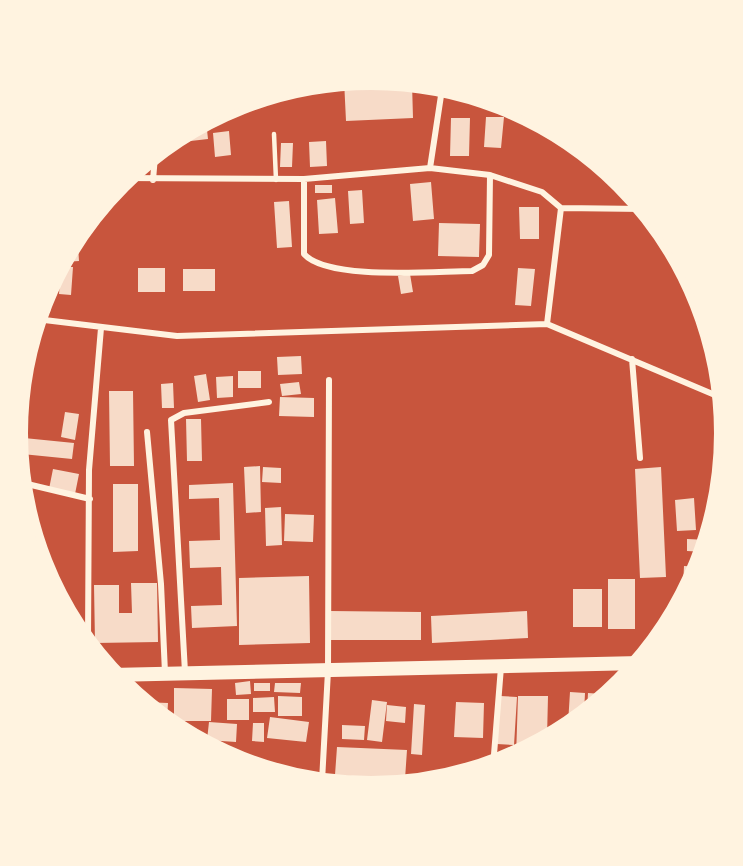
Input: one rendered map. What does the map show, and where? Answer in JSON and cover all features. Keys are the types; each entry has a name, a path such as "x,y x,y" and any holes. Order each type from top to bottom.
{"main road":[{"path":"122,675 632,663"}],"street":[{"path":"430,168 441,93"},
{"path":"153,180 155,162"},
{"path":"135,179 304,179 430,168 490,175 542,192 561,208 637,209"},
{"path":"304,179 304,254 310,262 352,272 472,271 483,265 489,255 490,175"},
{"path":"547,324 561,208"},
{"path":"42,320 177,336 547,324 717,395"},
{"path":"87,632 89,470 102,328"},
{"path":"632,359 640,458"},
{"path":"322,777 328,671 329,380"},
{"path":"186,673 171,420 184,413 269,402"},
{"path":"147,432 161,584 165,674"},
{"path":"28,484 90,499"},
{"path":"494,758 501,668"}],"lane":[{"path":"274,134 276,180"}],"building":[{"path":"344,86 412,88 413,118 346,121"},
{"path":"486,117 504,117 501,148 484,147"},
{"path":"451,118 470,118 469,156 450,156"},
{"path":"207,127 208,139 182,142 198,132"},
{"path":"229,131 231,155 215,157 213,133"},
{"path":"326,141 327,166 310,167 309,142"},
{"path":"281,143 293,143 292,167 280,167"},
{"path":"431,182 434,219 413,221 410,184"},
{"path":"315,185 332,185 332,193 315,193"},
{"path":"362,190 364,223 350,224 348,191"},
{"path":"335,198 338,233 319,234 317,200"},
{"path":"289,201 292,247 277,248 274,202"},
{"path":"519,207 539,207 539,239 520,239"},
{"path":"439,223 480,224 479,257 438,256"},
{"path":"78,248 79,261 70,262"},
{"path":"67,267 73,267 71,295 59,294 60,279"},
{"path":"138,268 165,268 165,292 138,292"},
{"path":"518,268 535,269 531,306 515,305"},
{"path":"183,269 215,269 215,291 183,291"},
{"path":"410,274 413,292 401,294 398,276"},
{"path":"301,356 302,374 278,375 277,357"},
{"path":"238,371 261,371 261,388 238,388"},
{"path":"206,374 210,400 198,402 194,376"},
{"path":"233,376 233,397 217,398 216,377"},
{"path":"299,382 301,394 282,396 280,384"},
{"path":"173,383 174,408 162,408 161,384"},
{"path":"109,391 133,391 134,466 110,466"},
{"path":"280,397 314,398 314,417 279,416"},
{"path":"65,412 79,414 75,440 61,437"},
{"path":"186,419 201,419 202,461 187,461"},
{"path":"24,438 74,443 72,459 25,454"},
{"path":"260,466 261,512 246,513 244,467"},
{"path":"263,467 281,468 281,483 262,482"},
{"path":"661,467 666,577 640,578 635,469"},
{"path":"53,469 79,474 75,494 49,489"},
{"path":"233,483 237,626 192,628 191,606 222,605 221,567 190,568 189,541 220,540 219,498 189,499 189,485"},
{"path":"113,484 138,484 138,551 113,552"},
{"path":"694,498 696,530 677,531 675,500"},
{"path":"281,507 282,545 266,546 265,508"},
{"path":"285,514 314,515 313,542 284,541"},
{"path":"687,539 702,540 698,552 687,551"},
{"path":"684,566 693,566 683,587"},
{"path":"309,576 310,643 239,645 239,578"},
{"path":"608,579 635,579 635,629 608,629"},
{"path":"131,583 157,583 158,642 95,643 94,585 119,585 119,613 132,613"},
{"path":"573,589 602,589 602,627 573,627"},
{"path":"330,611 421,612 421,640 329,640"},
{"path":"527,611 528,638 432,643 431,616"},
{"path":"250,681 251,694 236,695 235,683"},
{"path":"254,683 270,683 270,691 254,691"},
{"path":"275,683 301,683 300,693 274,692"},
{"path":"174,688 212,689 211,721 174,719"},
{"path":"570,692 585,693 584,708 568,720"},
{"path":"588,693 601,694 601,694 587,705"},
{"path":"278,696 302,697 302,716 278,716"},
{"path":"500,696 517,697 514,745 497,744"},
{"path":"518,696 548,696 547,733 516,749"},
{"path":"274,697 275,712 253,712 253,698"},
{"path":"227,699 249,699 249,720 227,720"},
{"path":"372,700 387,702 382,742 367,740"},
{"path":"152,702 168,703 167,714"},
{"path":"456,702 484,703 483,738 454,737"},
{"path":"414,704 425,705 422,755 411,754"},
{"path":"387,705 406,707 405,723 386,721"},
{"path":"270,717 309,722 306,742 267,738"},
{"path":"209,722 237,724 236,742 207,739"},
{"path":"253,723 264,723 264,742 252,741"},
{"path":"342,725 365,726 364,740 342,739"},
{"path":"337,747 407,750 405,779 335,775"},
{"path":"341,777 383,780 349,780 341,779"}]}
